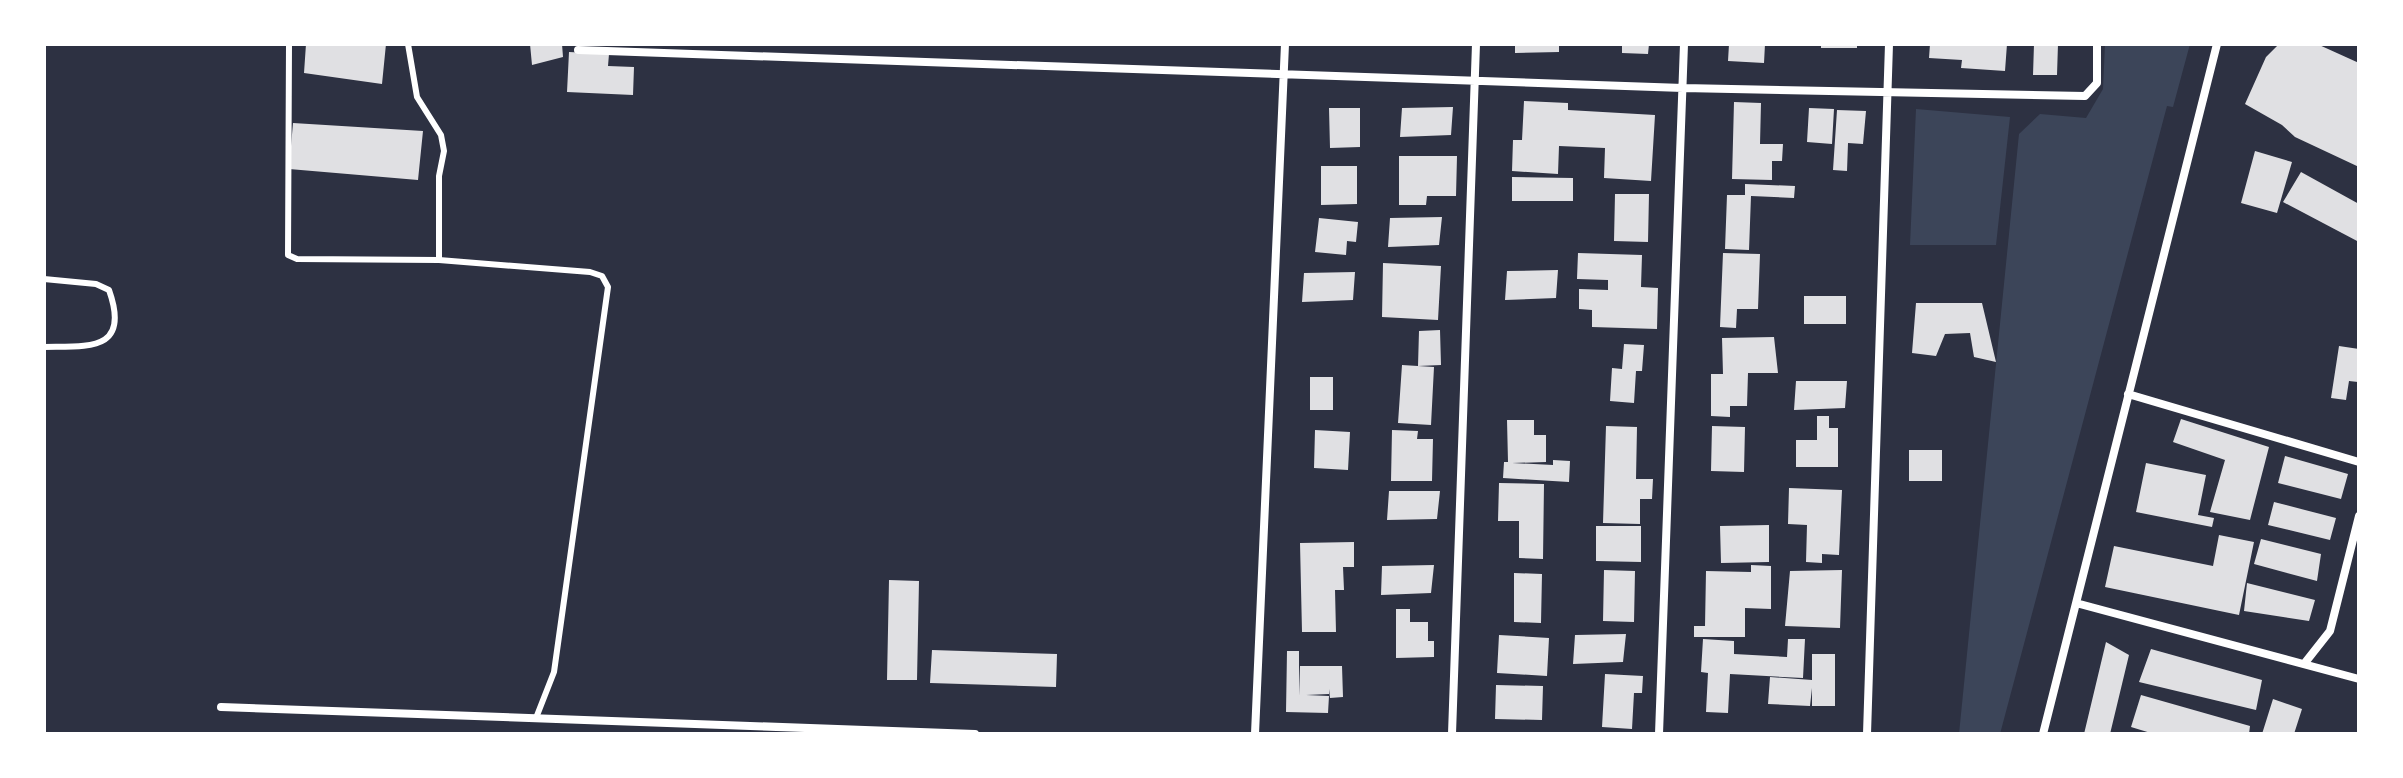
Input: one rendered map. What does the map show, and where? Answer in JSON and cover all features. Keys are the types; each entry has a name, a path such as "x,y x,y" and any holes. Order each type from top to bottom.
{"street":[{"path":"1255,734 1285,44"},
{"path":"1452,734 1476,44"},
{"path":"1659,734 1684,44"},
{"path":"1867,734 1889,44"},
{"path":"578,50 1475,82 1683,88 1888,89 2085,96 2097,83 2097,44"},
{"path":"2043,734 2217,44"},
{"path":"2128,394 2359,462"},
{"path":"2304,664 2330,631 2359,516"},
{"path":"2076,603 2359,679"},
{"path":"221,707 975,734"}],"lane":[{"path":"289,44 288,255 297,259 439,260 590,272 602,276 608,287 554,672 536,718"},
{"path":"408,44 417,97 441,135 444,151 439,176 439,260"},
{"path":"44,279 96,284 109,290 114,305 113,328 106,341 97,346 44,347"}],"shaded area":[{"path":"2105,44 2190,44 2173,107 2167,106 2000,734 1959,734 2019,134 2040,114 2086,118 2103,89"},
{"path":"1916,109 2010,117 1996,245 1910,245"}],"building":[{"path":"306,44 386,44 382,84 304,73"},
{"path":"530,44 562,44 563,57 532,65"},
{"path":"1515,44 1559,44 1559,52 1515,53"},
{"path":"1622,44 1649,44 1648,54 1622,53"},
{"path":"1729,44 1765,44 1764,63 1728,61"},
{"path":"1821,44 1857,44 1857,48 1821,48"},
{"path":"1930,44 2007,44 2005,71 1961,68 1962,60 1929,58"},
{"path":"2034,44 2058,44 2057,75 2033,75"},
{"path":"2279,44 2317,44 2359,63 2359,167 2295,137 2282,125 2245,104 2266,57"},
{"path":"569,52 609,54 608,66 634,67 633,95 567,92"},
{"path":"1524,101 1568,103 1568,110 1655,115 1651,181 1604,178 1605,148 1559,146 1558,174 1512,171 1513,140 1522,140"},
{"path":"1734,102 1761,103 1760,144 1783,144 1782,161 1772,161 1772,180 1732,179"},
{"path":"1453,107 1451,135 1400,137 1402,108"},
{"path":"1329,108 1360,108 1360,147 1330,148"},
{"path":"1809,108 1834,109 1832,144 1807,142"},
{"path":"1837,110 1866,111 1863,144 1848,143 1847,171 1833,170"},
{"path":"293,123 423,131 418,180 289,169"},
{"path":"2255,151 2292,162 2277,213 2241,203"},
{"path":"1399,156 1457,156 1456,196 1427,196 1426,205 1399,205"},
{"path":"1321,166 1357,166 1357,204 1321,205"},
{"path":"2301,172 2359,204 2359,242 2283,202"},
{"path":"1512,177 1573,178 1573,201 1512,201"},
{"path":"1745,184 1795,186 1794,198 1751,196 1749,250 1725,249 1727,195 1745,195"},
{"path":"1615,194 1649,194 1648,242 1614,241"},
{"path":"1442,217 1439,245 1388,247 1390,218"},
{"path":"1319,218 1358,222 1356,242 1347,241 1346,255 1315,252"},
{"path":"1578,253 1642,255 1641,287 1658,288 1657,329 1592,327 1592,310 1579,309 1579,289 1608,290 1608,280 1577,279"},
{"path":"1723,253 1760,254 1758,309 1737,309 1736,328 1720,327"},
{"path":"1383,263 1441,266 1438,320 1382,317"},
{"path":"1558,270 1556,298 1505,300 1507,271"},
{"path":"1355,272 1353,300 1302,302 1304,273"},
{"path":"1804,296 1846,296 1846,324 1804,324"},
{"path":"1916,303 1982,303 1996,362 1974,357 1970,333 1945,334 1936,356 1912,353"},
{"path":"1440,330 1441,365 1418,366 1419,331"},
{"path":"1774,337 1778,373 1748,373 1747,406 1730,406 1730,417 1711,416 1711,374 1723,374 1722,338"},
{"path":"1624,344 1644,345 1642,371 1636,371 1634,403 1610,401 1612,368 1622,369"},
{"path":"2339,346 2359,349 2358,382 2349,381 2346,400 2331,398"},
{"path":"1402,365 1434,367 1431,425 1398,423"},
{"path":"1310,377 1333,377 1333,410 1310,410"},
{"path":"1796,381 1847,381 1845,408 1794,410"},
{"path":"1817,416 1829,416 1829,428 1838,428 1838,467 1796,467 1796,440 1817,440"},
{"path":"2181,419 2269,447 2250,520 2210,512 2225,460 2173,442"},
{"path":"1507,420 1534,420 1534,435 1546,435 1546,462 1512,463 1553,465 1553,460 1570,461 1569,482 1503,478 1504,462 1508,462"},
{"path":"1606,426 1637,427 1636,479 1653,479 1652,499 1640,499 1640,524 1603,523"},
{"path":"1712,426 1745,427 1744,472 1711,471"},
{"path":"1315,430 1350,432 1348,470 1314,468"},
{"path":"1392,430 1418,431 1417,439 1433,439 1432,481 1391,481"},
{"path":"1909,450 1942,450 1942,481 1909,481"},
{"path":"2285,456 2348,474 2341,499 2278,483"},
{"path":"2146,463 2206,475 2198,515 2214,518 2212,527 2136,512"},
{"path":"1499,483 1544,484 1543,559 1519,558 1519,521 1498,521"},
{"path":"1789,488 1842,490 1839,555 1822,554 1822,563 1806,562 1807,525 1788,524"},
{"path":"1389,491 1440,491 1437,519 1387,520"},
{"path":"2274,502 2336,518 2330,540 2268,525"},
{"path":"1769,525 1769,562 1721,563 1720,526"},
{"path":"1596,526 1641,526 1641,562 1596,561"},
{"path":"2219,535 2254,542 2239,615 2105,587 2114,546 2213,566"},
{"path":"2261,539 2321,554 2317,581 2254,564"},
{"path":"1354,542 1354,567 1343,567 1344,590 1335,590 1336,632 1302,632 1300,543"},
{"path":"1434,565 1431,593 1381,595 1382,566"},
{"path":"1751,565 1771,566 1771,609 1745,608 1745,637 1694,637 1694,626 1705,626 1706,571 1751,572"},
{"path":"1604,570 1635,571 1634,622 1603,621"},
{"path":"1842,570 1840,628 1785,626 1790,571"},
{"path":"1514,573 1542,574 1541,623 1514,622"},
{"path":"889,580 919,581 917,680 887,680"},
{"path":"2247,583 2315,600 2309,621 2244,611"},
{"path":"1396,609 1410,609 1410,622 1428,622 1428,641 1434,641 1434,657 1396,658"},
{"path":"1626,634 1623,662 1573,664 1575,635"},
{"path":"1499,635 1549,638 1547,676 1497,673"},
{"path":"1703,639 1734,641 1734,654 1787,657 1788,639 1805,639 1803,678 1730,674 1728,713 1706,712 1708,673 1701,672"},
{"path":"2106,642 2129,655 2110,734 2084,734"},
{"path":"2151,649 2262,680 2256,710 2139,682"},
{"path":"932,650 1057,654 1056,687 930,683"},
{"path":"1287,651 1299,651 1299,696 1300,666 1342,666 1343,697 1330,698 1329,689 1329,694 1306,695 1329,696 1328,713 1286,712"},
{"path":"1812,654 1835,654 1835,706 1812,706 1812,688 1810,706 1768,704 1770,677 1812,680"},
{"path":"1605,674 1643,676 1642,693 1634,693 1632,729 1602,727"},
{"path":"1496,685 1543,686 1542,720 1495,719"},
{"path":"2141,695 2250,726 2249,734 2154,734 2131,727"},
{"path":"2273,699 2302,709 2294,734 2262,734"}]}
